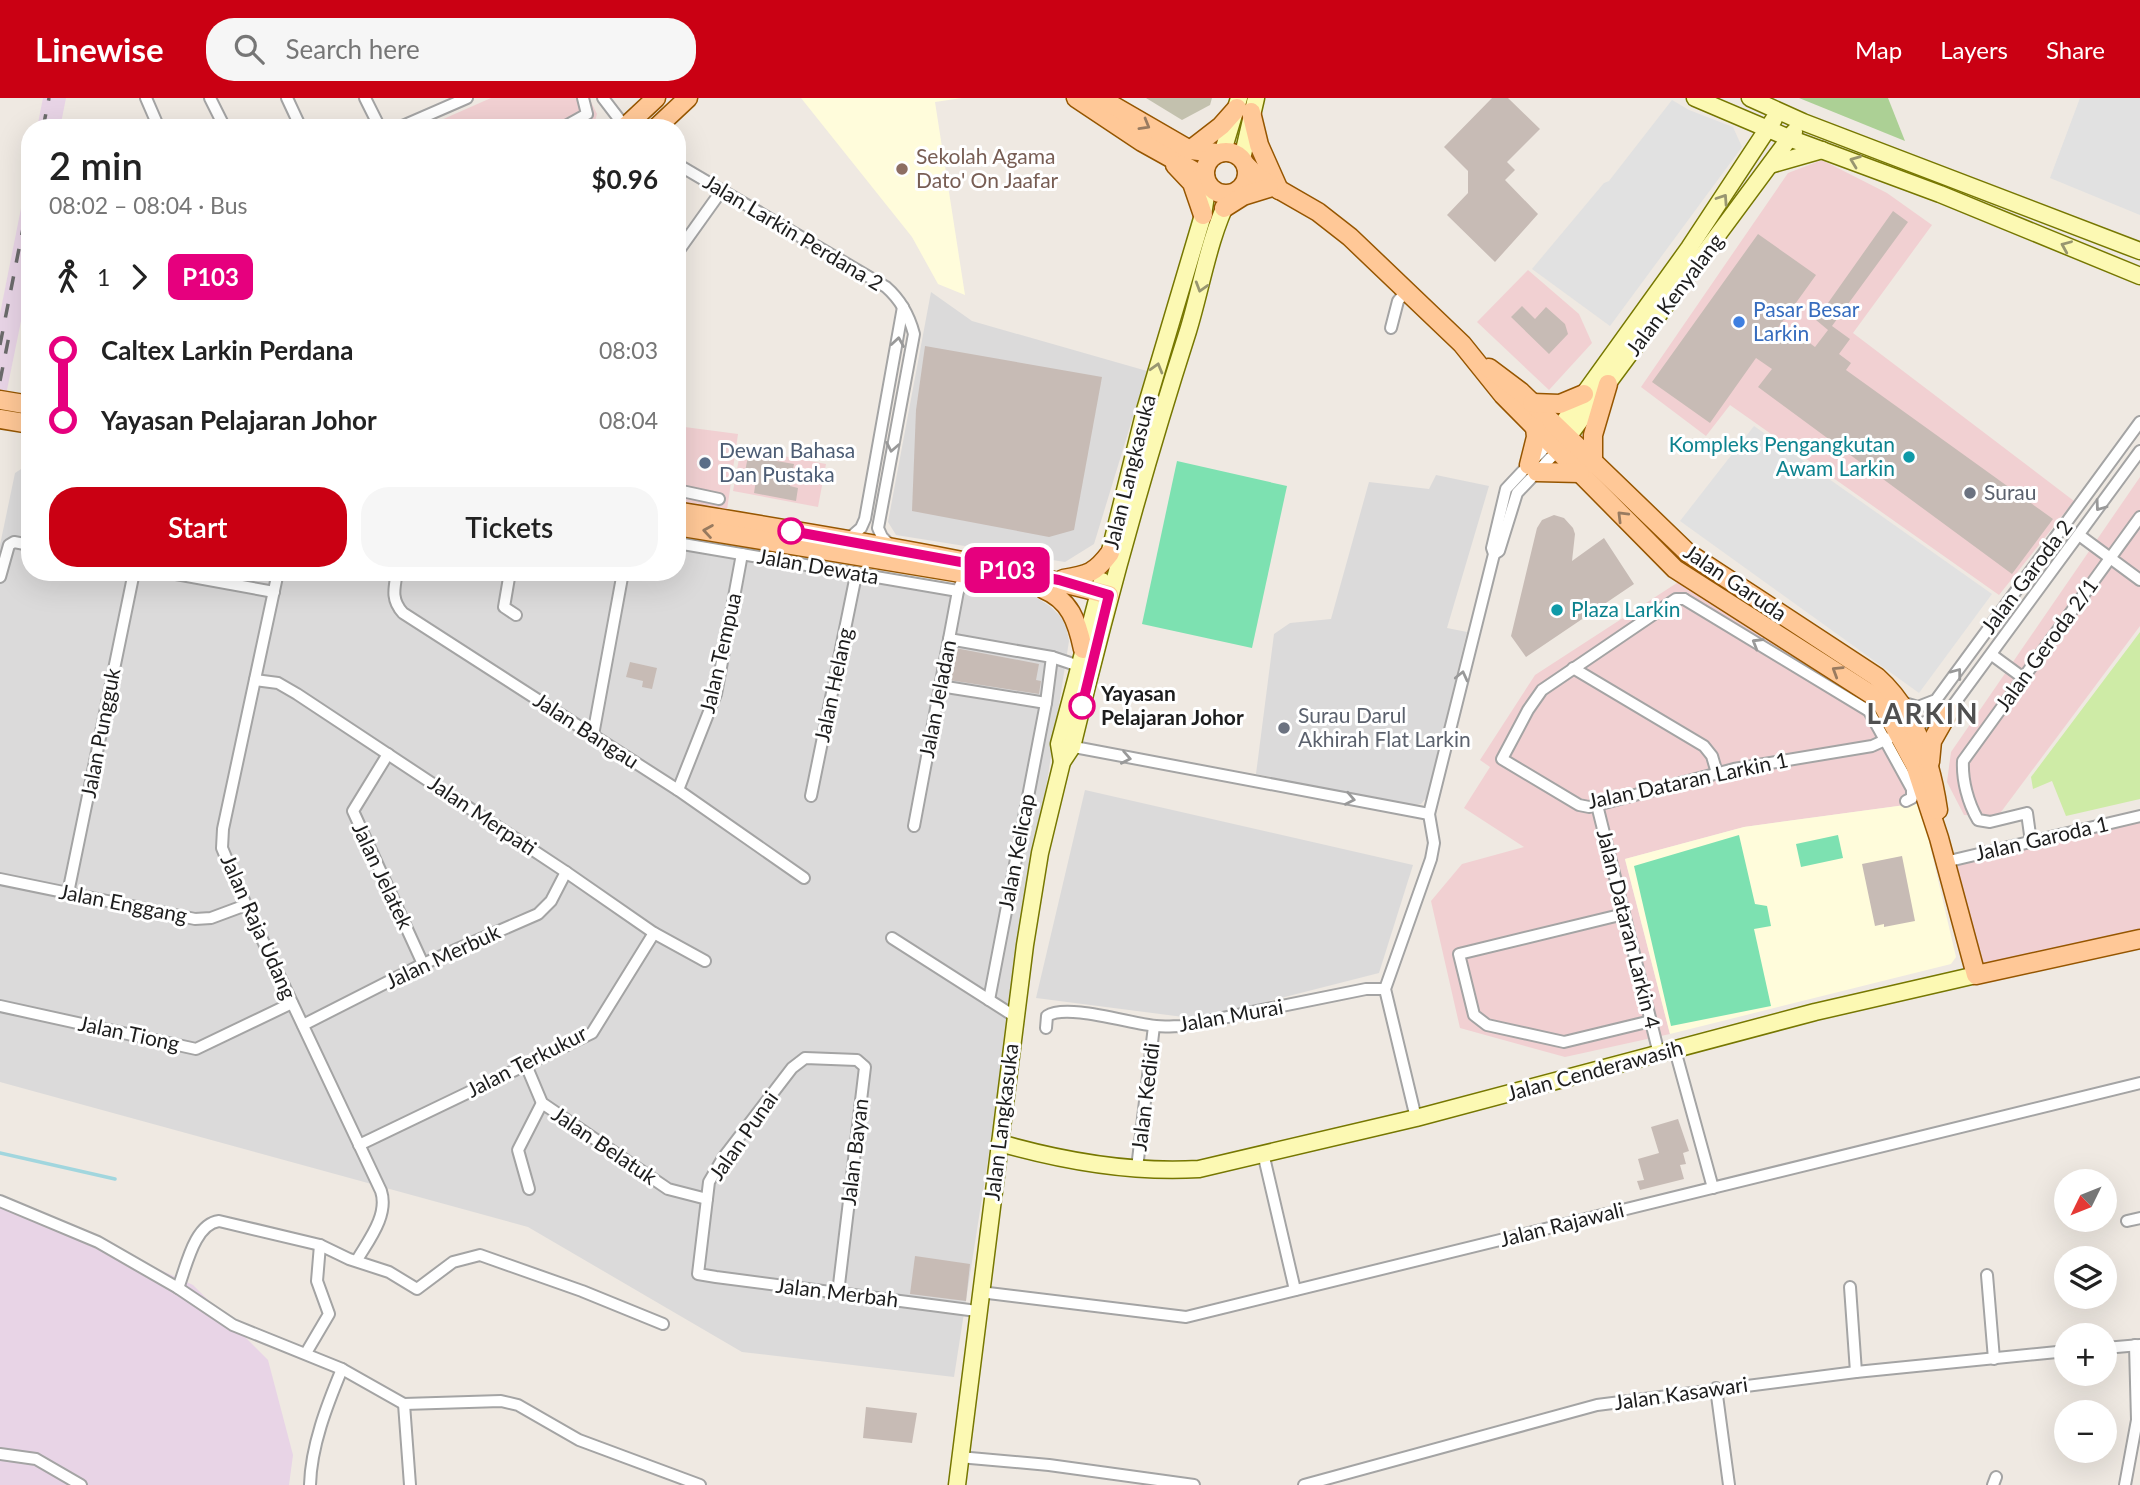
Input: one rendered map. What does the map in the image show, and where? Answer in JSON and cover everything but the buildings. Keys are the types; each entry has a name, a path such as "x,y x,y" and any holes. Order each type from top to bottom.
{"main road":[{"path":"634,119 656,98"},
{"path":"666,119 688,98"},
{"path":"1076,98 1206,180 1218,192 1231,197 1278,191 1246,104 1190,150"},
{"path":"1101,98 1190,150 1230,152 1244,162 1246,179 1231,197"},
{"path":"1206,180 1207,163 1220,152"},
{"path":"1168,158 1192,183 1203,215"},
{"name":"Jalan Garuda","path":"1244,162 1259,178 1318,212 1346,234 1472,356 1532,403 1558,440 1587,468 1688,553 1877,677 1901,702 1900,736 1931,767 1938,809 1938,838"},
{"name":"Jalan Garuda","path":"1472,356 1503,395 1535,427 1558,440"},
{"path":"1535,427 1533,468 1587,468 1608,384"},
{"path":"1532,403 1560,404 1584,394"},
{"path":"0,400 21,403"},
{"name":"Jalan Garuda","path":"1587,468 1675,569 1880,700 1915,765 1976,975"},
{"path":"686,515 743,538 846,541 891,547 1103,598"},
{"path":"686,528 965,574 1051,584 1091,573 1110,553"},
{"path":"1051,584 1067,605 1079,628 1081,657"},
{"path":"1931,767 1929,749 1949,711"},
{"name":"Jalan Cenderawasih","path":"1976,975 2140,939"}],"street":[{"path":"146,98 155,119"},
{"path":"210,98 220,119"},
{"path":"287,98 298,119"},
{"path":"365,98 376,119"},
{"path":"415,119 446,102 467,98"},
{"path":"578,119 587,114 583,98"},
{"path":"603,98 618,119"},
{"path":"1695,98 2140,276"},
{"path":"1750,98 1801,121 2139,249"},
{"path":"1220,152 1246,104"},
{"path":"1244,162 1246,104"},
{"name":"Jalan Kenyalang","path":"1558,440 1584,394 1753,155 1779,111"},
{"path":"1733,114 1746,128 1753,155"},
{"name":"Jalan Kenyalang","path":"1558,440 1608,384 1801,121"},
{"path":"1772,164 1792,156 1824,150"},
{"name":"Jalan Larkin Perdana 2","path":"686,169 886,287 897,296 903,307 914,334 878,528 891,547"},
{"path":"1940,194 1946,176"},
{"name":"Jalan Langkasuka","path":"1066,745 1081,657 1103,598 1110,553 1145,410 1203,215 1206,180"},
{"path":"686,240 722,190"},
{"name":"Jalan Langkasuka","path":"957,1485 1014,1016 1040,853 1103,598 1231,197"},
{"path":"1391,328 1398,301 1406,291"},
{"name":"Jalan Larkin Perdana 2","path":"846,541 861,528 865,519 903,307"},
{"name":"Jalan Garoda 2","path":"1901,702 1918,707 1936,700 2140,422"},
{"path":"1416,1118 1385,989 1431,859 1434,843 1429,814 1494,554 1499,551 1517,493 1533,468 1558,440"},
{"name":"Jalan Garoda 2","path":"1900,736 1949,711 2140,451"},
{"path":"686,492 719,499"},
{"name":"Jalan Geroda 2/1","path":"2031,842 2027,813 1990,821 1978,820 1962,774 1963,761 2140,517"},
{"path":"2079,535 2140,580"},
{"name":"Jalan Dewata","path":"686,542 743,538 856,575 958,591"},
{"name":"Jalan Tempua","path":"678,790 716,694 743,538"},
{"path":"0,577 6,549 14,542 21,543"},
{"name":"Jalan Jeladan","path":"914,826 958,591 965,574"},
{"name":"Jalan Helang","path":"811,796 856,575"},
{"name":"Jalan Pungguk","path":"68,893 132,581"},
{"path":"214,581 274,592"},
{"name":"Jalan Raja Udang","path":"276,581 223,829 222,848 384,1199 378,1225 357,1260"},
{"name":"Jalan Bangau","path":"395,581 393,594 396,605 403,613 678,790 804,878"},
{"path":"508,581 504,607 516,615"},
{"path":"593,735 621,581"},
{"path":"1684,599 1696,583"},
{"path":"1717,773 1712,756 1704,746 1573,668 1676,599 1684,599 1863,707 1900,736 1912,789 1912,798 1906,801"},
{"path":"949,639 1052,657 1081,657"},
{"path":"1992,655 2022,677"},
{"name":"Jalan Kelicap","path":"989,1000 1046,703 1052,657"},
{"name":"Jalan Dataran Larkin 1","path":"1573,668 1538,695 1502,760 1579,804 1597,805 1717,773 1900,736"},
{"name":"Jalan Merpati","path":"255,680 278,683 297,694 654,933 705,961"},
{"path":"940,686 1046,703"},
{"path":"1066,745 1429,814"},
{"name":"Jalan Jelatek","path":"388,754 353,811 423,964"},
{"name":"Jalan Dataran Larkin 4","path":"1597,805 1651,1021 1667,1052 1713,1188"},
{"name":"Jalan Garoda 1","path":"1945,862 2140,816"},
{"name":"Jalan Merbuk","path":"303,1024 423,964 538,914 551,901 566,872"},
{"name":"Jalan Enggang","path":"0,879 195,919 211,918 246,905"},
{"path":"1624,914 1460,954 1474,1015 1487,1025 1564,1042 1651,1021"},
{"name":"Jalan Terkukur","path":"359,1145 592,1033 654,933"},
{"path":"892,938 1014,1016"},
{"name":"Jalan Cenderawasih","path":"999,1151 1168,1171 1199,1169 1416,1118 1815,1012 1976,975"},
{"name":"Jalan Murai","path":"1046,1028 1049,1014 1065,1012 1154,1026 1183,1026 1366,989 1385,989"},
{"name":"Jalan Tiong","path":"0,1006 196,1049 292,1003"},
{"name":"Jalan Kedidi","path":"1137,1168 1154,1026"},
{"name":"Jalan Punai","path":"698,1274 709,1182 723,1158 792,1068 799,1061 811,1057"},
{"name":"Jalan Bayan","path":"811,1057 857,1060 865,1066 838,1293"},
{"name":"Jalan Belatuk","path":"526,1065 542,1103 668,1189 689,1197 707,1199"},
{"name":"Jalan Rajawali","path":"980,1292 1186,1317 2140,1083"},
{"path":"529,1189 518,1150 542,1103"},
{"path":"1263,1153 1295,1290"},
{"path":"0,1201 98,1242 178,1288 233,1325 342,1369 404,1404 501,1401 519,1405 579,1440 700,1485"},
{"path":"2127,1221 2140,1218"},
{"path":"178,1288 200,1234 214,1222 320,1245 389,1272 417,1289 453,1262 480,1255 582,1291 663,1324"},
{"path":"306,1353 329,1314 317,1282 320,1245"},
{"name":"Jalan Merbah","path":"698,1274 977,1311"},
{"path":"1987,1275 1994,1359"},
{"path":"1850,1287 1856,1372"},
{"path":"2117,1347 2138,1345 2137,1420 2125,1485"},
{"name":"Jalan Kasawari","path":"1304,1485 1597,1405 1856,1372 2054,1353"},
{"path":"310,1485 310,1473 326,1409 342,1369"},
{"path":"1716,1388 1729,1485"},
{"path":"404,1404 410,1485"},
{"path":"0,1454 36,1459 81,1485"},
{"path":"959,1457 1049,1465 1151,1482 1194,1485"}],"shaded area":[{"path":"43,98 66,98 62,119 39,119"},
{"path":"491,98 589,98 597,114 596,119 443,119"},
{"name":"Sekolah Agama Dato' On Jaafar","path":"801,98 962,98 935,102 965,295 938,284 912,237"},
{"path":"1146,98 1212,98 1210,105 1182,120"},
{"path":"2080,98 2140,98 2140,215 2050,178"},
{"path":"1672,100 1689,110 1733,127 1742,147 1610,326 1532,269 1604,183 1609,181"},
{"path":"1822,160 1887,193 1932,225 1853,333 2074,501 1999,595 1730,405 1706,436 1641,387 1788,173"},
{"path":"21,208 21,321 0,424 0,314"},
{"path":"1528,270 1579,314 1592,343 1549,390 1477,322"},
{"path":"931,292 972,321 1147,371 1094,544 1065,562 896,535 888,522"},
{"path":"1754,426 1992,594 1919,693 1680,521"},
{"path":"686,427 738,434 727,510 686,503"},
{"path":"741,448 826,464 818,507 733,491"},
{"path":"21,469 21,581 686,581 686,542 1034,596 1051,607 1065,621 1069,641 954,1377 742,1352 528,1227 0,1082 0,545 15,473"},
{"path":"1436,475 1489,486 1447,628 1467,632 1427,797 1421,804 1411,806 1256,774 1274,634 1290,623 1331,619 1369,482 1429,489"},
{"path":"2140,477 2140,626 1998,816 1964,815 1947,782 1951,752"},
{"path":"1683,579 1877,705 1915,781 1920,803 1744,827 1625,859 1670,1034 1565,1057 1460,1028 1431,901 1462,864 1524,847 1464,808 1490,767 1480,760 1535,675"},
{"path":"1085,790 1413,865 1379,973 1199,1019 1036,998"},
{"path":"1920,803 1956,957 1951,964 1670,1034 1625,859 1744,827"},
{"path":"2140,820 2140,932 1981,968 1952,865"},
{"path":"0,1196 193,1285 268,1360 293,1455 289,1485 0,1485"}],"green space":[{"path":"1799,98 1888,98 1905,141"},
{"path":"1177,461 1287,486 1252,648 1142,624"},
{"path":"2140,632 2140,799 2066,816 2052,781 2033,789 2031,777"},
{"path":"1739,835 1755,904 1767,906 1771,926 1754,929 1771,1006 1671,1026 1634,866"},
{"path":"1838,835 1843,858 1801,867 1796,844"}],"waterway":[{"path":"0,1153 115,1179"}],"railway":[{"path":"45,119 49,98"},
{"path":"0,345 21,239"},
{"path":"0,381 9,336"}],"bus line":[{"name":"P103","path":"791,531 891,547 1059,580 1109,595 1082,706"}],"place":[{"name":"Sekolah Agama Dato' On Jaafar","path":"902,169"},
{"name":"Pasar Besar Larkin","path":"1739,322"},
{"name":"Kompleks Pengangkutan Awam Larkin","path":"1909,457"},
{"name":"Dewan Bahasa Dan Pustaka","path":"705,463"},
{"name":"Surau","path":"1970,493"},
{"name":"Plaza Larkin","path":"1557,610"},
{"name":"Yayasan Pelajaran Johor","path":"1082,706"},
{"name":"Surau Darul Akhirah Flat Larkin","path":"1284,728"}],"district":[{"name":"LARKIN","path":"1923,714"}]}
